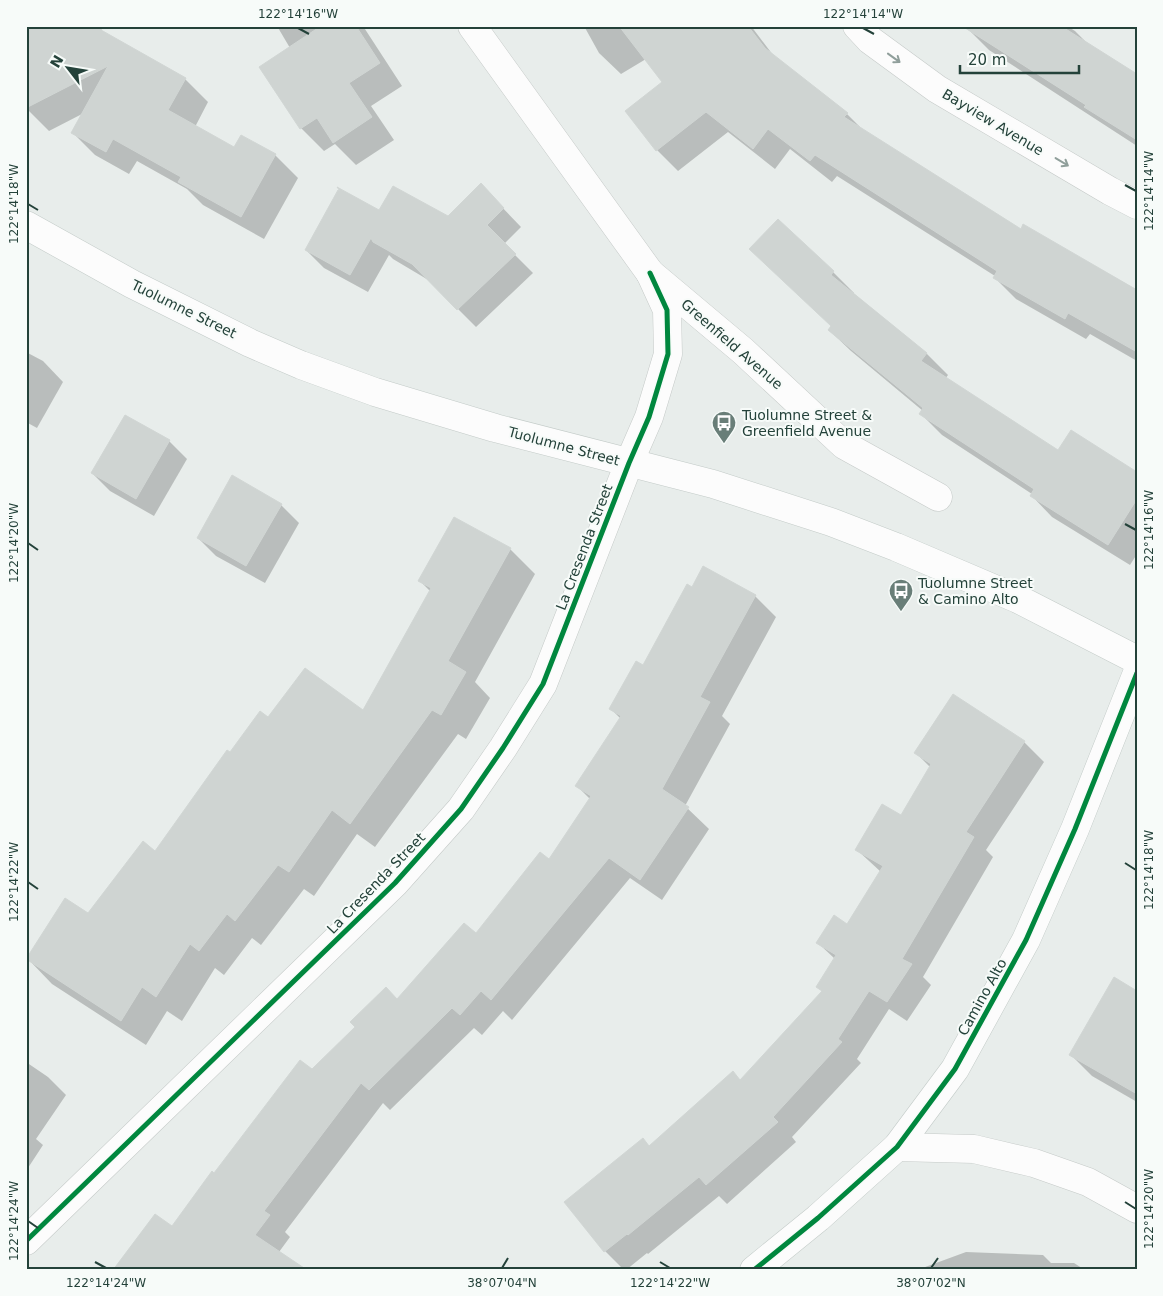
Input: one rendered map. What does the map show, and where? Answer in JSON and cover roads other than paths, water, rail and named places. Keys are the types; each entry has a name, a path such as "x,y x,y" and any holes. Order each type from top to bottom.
{"street":[{"name":"Greenfield Avenue","path":"472,26 650,273 667,310 668,354 649,417 629,462"},
{"name":"Bayview Avenue","path":"857,26 870,40 938,89 1110,191 1137,205"},
{"name":"Tuolumne Street","path":"26,225 132,284 250,343 301,365 374,392 495,428 713,484 830,522 896,547 1018,599 1137,660"},
{"name":"Greenfield Avenue","path":"650,273 743,351 844,445 938,497"},
{"name":"La Cresenda Street","path":"26,1240 395,883 461,809 503,748 543,684 629,462"},
{"name":"Camino Alto","path":"754,1270 818,1218 896,1146 956,1069 1026,940 1075,829 1137,673"},
{"path":"896,1146 974,1150 1034,1163 1088,1182 1137,1209"}],"place":[{"name":"Tuolumne Street & Greenfield Avenue","path":"724,444"},
{"name":"Tuolumne Street & Camino Alto","path":"901,612"}]}
